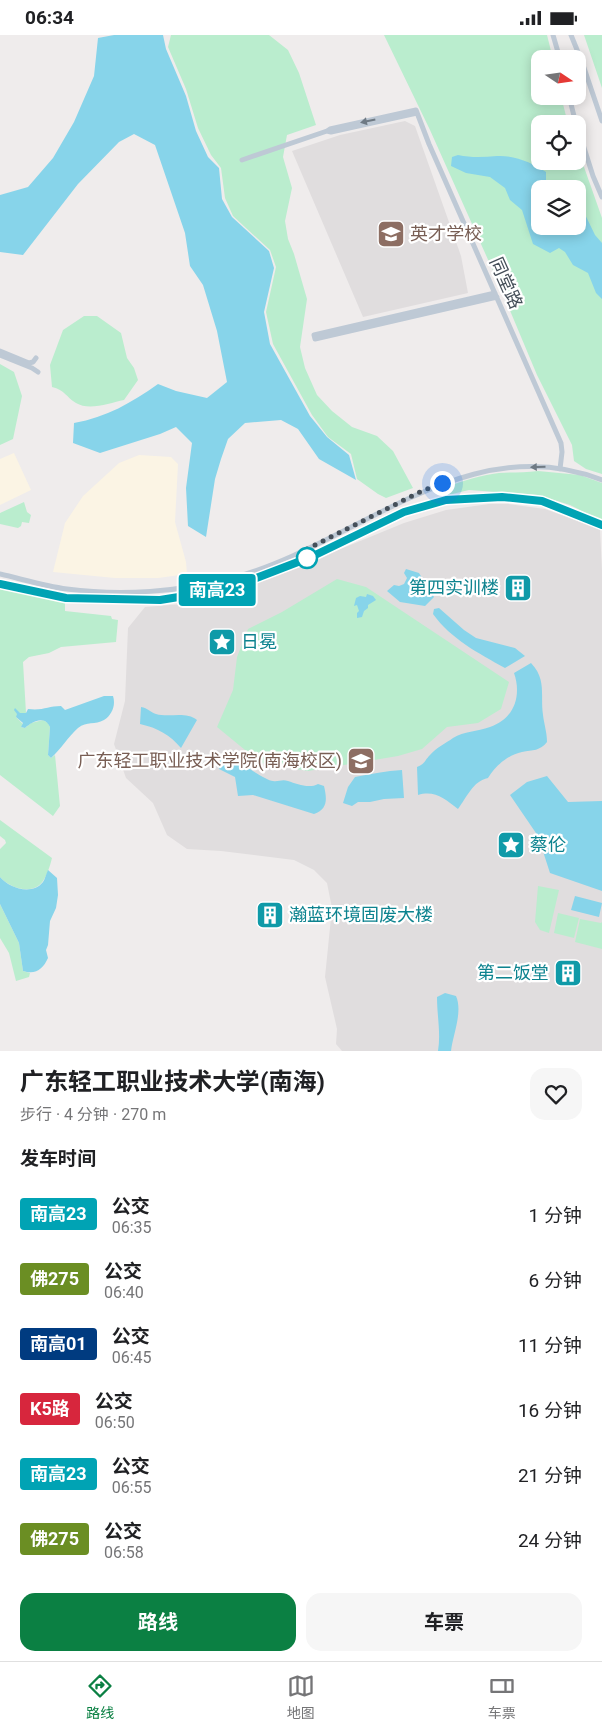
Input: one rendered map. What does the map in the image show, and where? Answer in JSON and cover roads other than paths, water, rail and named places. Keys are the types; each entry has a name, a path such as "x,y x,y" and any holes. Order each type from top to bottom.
{"main road":[{"path":"554,35 558,50"},
{"path":"573,35 602,115"},
{"path":"573,35 602,121"},
{"name":"同堂路","path":"242,160 327,131 331,132 416,112 561,443 560,469"},
{"path":"586,158 602,197"},
{"path":"314,337 496,295"},
{"path":"0,351 29,363 33,362 36,358"},
{"path":"0,355 38,372"},
{"path":"0,574 66,589 160,591 207,584 267,567 442,483 493,470 543,466 588,474 602,479"},
{"path":"0,585 66,598 160,600 210,592 238,585 311,557 404,512 446,500 502,497 542,501 602,525"}],"water":[{"path":"114,35 163,35 166,49 186,96 196,131 208,157 219,168 222,199 232,217 269,251 274,268 264,312 270,344 310,416 327,437 349,455 356,480 319,459 298,429 281,420 245,423 228,439 221,459 215,479 206,537 188,526 186,488 192,443 176,427 100,453 73,443 74,423 108,413 158,384 176,391 207,398 227,382 217,331 203,285 190,266 185,233 155,145 134,134 119,142 78,184 23,255 0,252 0,195 28,187 53,158 74,122 94,76 98,38"},
{"path":"458,155 517,158 531,164 531,170 546,172 546,180 531,180 531,235 586,235 586,216 595,235 602,243 602,299 596,293 588,273 573,265 565,252 559,248 550,253 533,244 522,210 510,200 505,188 490,177 466,173 451,166 452,157"},
{"path":"406,569 419,573 434,597 425,606 400,602 387,591 394,585 404,584 407,578 404,573"},
{"path":"367,594 373,596 376,600 368,605 362,617 357,618 359,611 357,605 354,606 356,598 360,596 366,597"},
{"path":"439,608 476,638 515,648 525,656 505,668 475,651 448,631 433,614 434,609"},
{"path":"531,663 536,669 541,682 543,718 547,742 539,749 517,753 502,762 488,778 474,786 458,809 435,795 418,795 417,767 435,750 453,738 490,727 505,718 514,706 516,698 517,690 514,673"},
{"path":"104,696 113,696 114,699 114,706 109,715 104,720 85,724 78,728 51,758 48,755 50,727 48,723 38,720 25,728 21,727 23,723 16,717 17,714 14,710 15,708 20,713 26,713 28,709 61,706 65,710"},
{"path":"141,707 156,714 183,715 197,720 181,748 163,733 140,724"},
{"path":"227,753 269,780 286,780 307,786 318,784 324,786 326,799 324,806 319,812 314,814 253,795 238,796 235,777 219,769 219,762"},
{"path":"402,770 404,798 358,802 352,806 343,803 348,787 355,777"},
{"path":"547,776 568,802 602,801 602,891 550,873 538,836 510,795 527,782"},
{"path":"48,870 57,878 58,895 56,908 50,921 46,950 48,958 44,965 35,972 23,971 19,943 0,904 0,877 15,887 33,889 43,882"},
{"path":"575,896 602,903 599,917 571,910"},
{"path":"445,993 456,996 458,1016 451,1051 438,1051 437,997"}],"place":[{"name":"英才学校","path":"391,234"},
{"name":"第四实训楼","path":"518,588"},
{"name":"日冕","path":"222,642"},
{"name":"广东轻工职业技术学院(南海校区)","path":"361,761"},
{"name":"蔡伦","path":"511,845"},
{"name":"瀚蓝环境固废大楼","path":"270,915"},
{"name":"第二饭堂","path":"568,973"}]}
